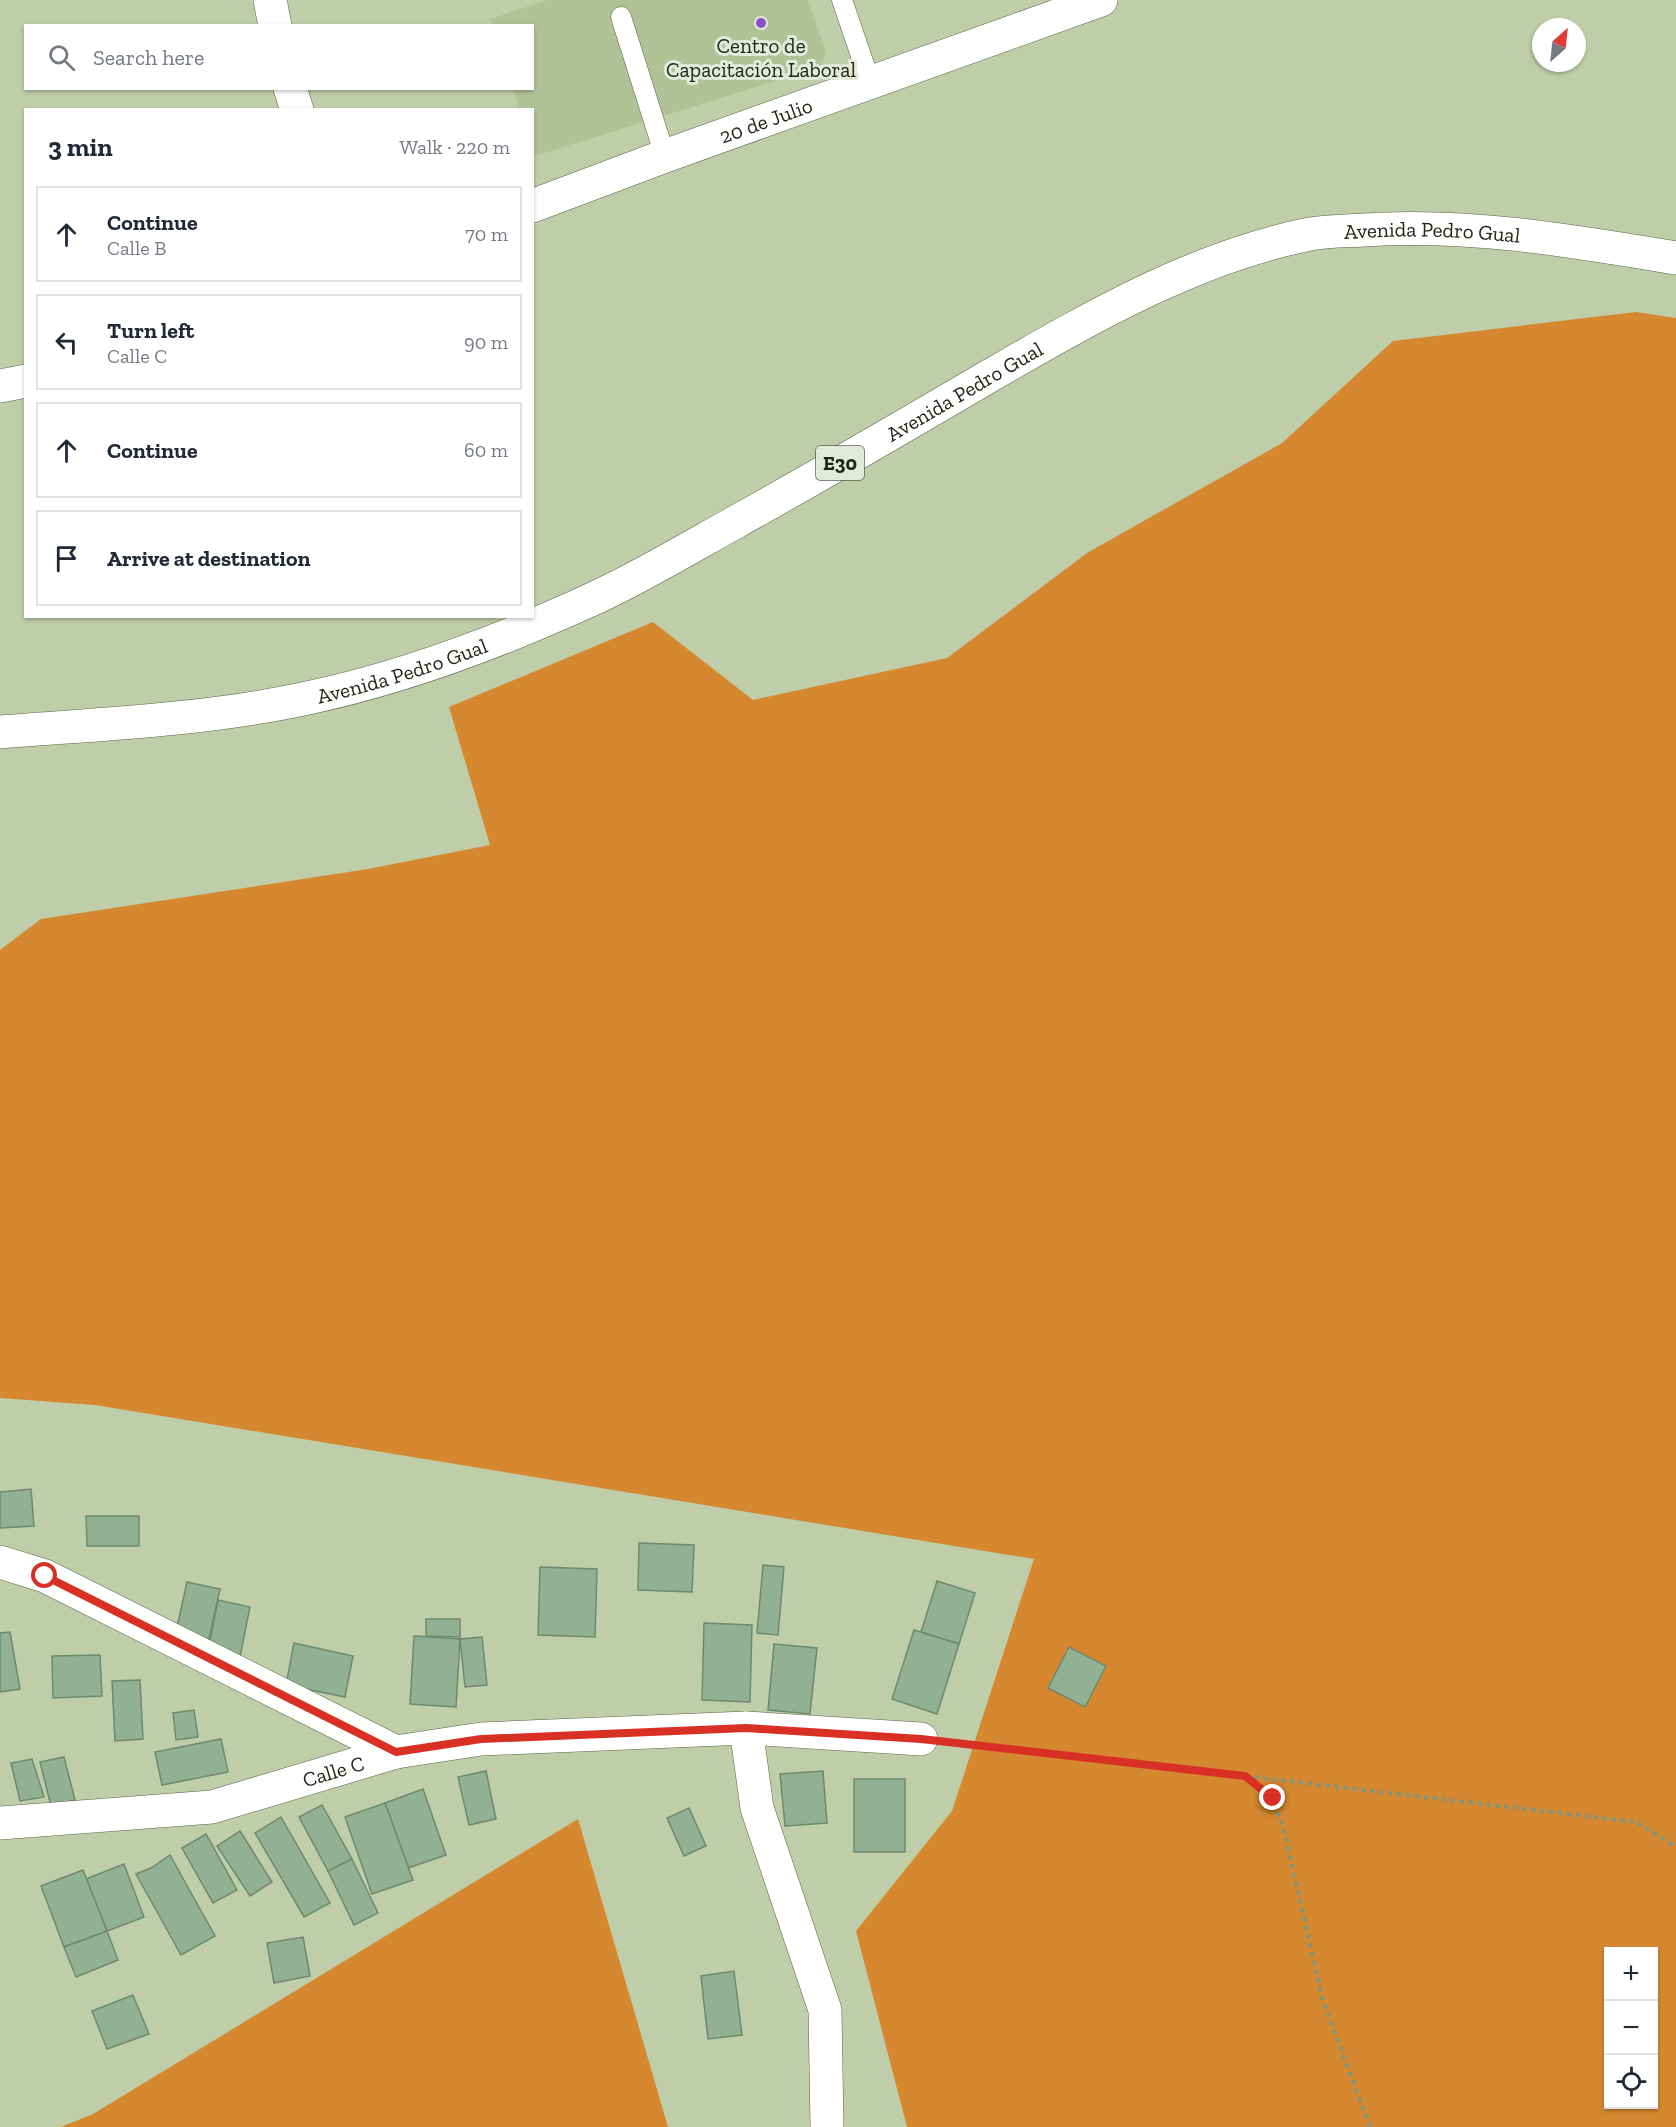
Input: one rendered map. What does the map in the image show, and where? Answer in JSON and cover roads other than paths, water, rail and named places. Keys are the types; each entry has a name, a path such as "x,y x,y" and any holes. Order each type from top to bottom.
{"main road":[{"path":"270,0 275,24"},
{"name":"20 de Julio","path":"534,205 1101,0"},
{"path":"291,90 296,108"},
{"name":"Avenida Pedro Gual","path":"0,732 191,716 304,699 394,675 484,643 577,606 664,562 808,482 1096,314 1176,277 1250,249 1314,234 1408,228 1483,230 1676,258"},
{"path":"0,386 24,381"},
{"path":"0,1563 45,1576 396,1752"},
{"path":"746,1728 757,1808 825,2010 827,2127"},
{"name":"Calle C","path":"0,1823 212,1807 396,1752 481,1739 746,1728 921,1739"}],"lane":[{"path":"842,0 870,82"},
{"path":"621,17 665,156"}],"place":[{"name":"Centro de Capacitación Laboral","path":"761,23"}]}
